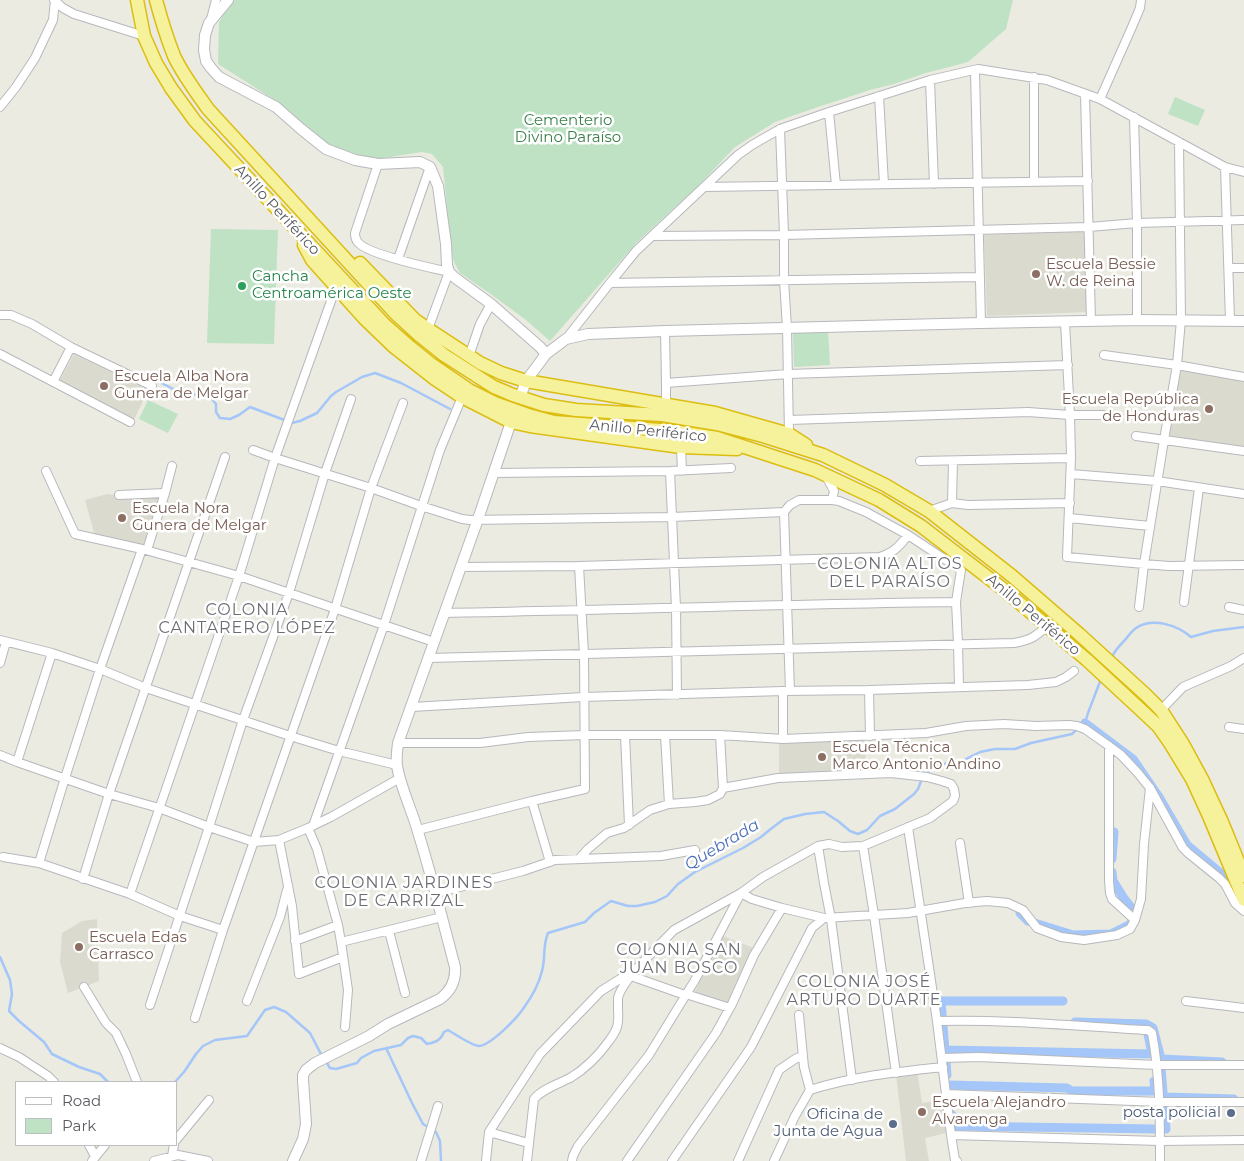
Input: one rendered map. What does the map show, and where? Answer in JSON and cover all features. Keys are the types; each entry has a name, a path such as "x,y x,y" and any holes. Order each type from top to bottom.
{"highway":[{"name":"Anillo Periférico","path":"137,0 144,36 156,63 171,88 195,121 385,326 431,364 469,390 497,404 554,422 673,432 717,438 756,450 815,470 879,500 921,526 1003,589 1088,660 1158,726 1195,786 1244,900"},
{"name":"Anillo Periférico","path":"156,0 175,57 188,80 208,108 395,313 419,335 444,355 494,387 513,395 544,405 576,410 662,415 717,424 763,436 823,456 885,485 929,512 1012,576 1079,634 1161,710 1183,744 1202,779 1244,876"},
{"path":"305,216 339,241 415,320 470,356 524,386 666,404 715,413 789,434 823,456"},
{"path":"297,231 312,260 364,318 393,346 435,379 462,397 511,421 530,426 681,446 756,450"}],"street":[{"path":"55,0 63,8 74,14 144,36"},
{"path":"0,107 35,58 53,20 55,0"},
{"path":"216,0 205,35 204,50 206,60 220,78 276,107 301,130 326,149 355,160 378,164 420,162 430,167 438,186 449,272 490,304 546,354"},
{"path":"209,23 228,0"},
{"path":"1100,99 1142,0"},
{"path":"524,386 546,354 566,339 636,251 738,155 780,129 930,80 978,69 1047,80 1100,99 1225,168 1244,172"},
{"path":"975,70 981,323"},
{"path":"1034,77 1034,182"},
{"path":"930,80 934,184"},
{"path":"1085,94 1091,321"},
{"path":"879,96 884,184"},
{"path":"830,112 836,185"},
{"path":"1134,117 1137,320"},
{"path":"780,129 789,434"},
{"path":"1139,608 1144,564 1177,365 1181,320 1179,142"},
{"path":"378,164 355,233 357,241 364,248 449,272"},
{"path":"398,259 430,167"},
{"path":"1225,168 1230,320"},
{"path":"705,187 1088,181"},
{"path":"653,236 979,230 1244,220"},
{"path":"1229,268 1244,268"},
{"path":"428,329 449,272"},
{"path":"610,283 980,277"},
{"path":"130,894 239,576 275,458 336,287"},
{"path":"470,356 480,324 490,304"},
{"path":"0,315 11,315 32,324 71,347 152,386"},
{"path":"566,339 588,334 665,331 1137,320 1244,321"},
{"path":"1065,322 1071,458 1068,557 1144,564 1244,565"},
{"path":"665,331 666,404"},
{"path":"53,382 71,347"},
{"path":"0,354 130,422"},
{"path":"1104,355 1244,377"},
{"path":"666,382 788,374 1068,365"},
{"path":"345,1027 348,990 341,942 338,925 310,827 384,625 440,450 462,397"},
{"path":"150,1005 243,720 289,593 325,473 351,399"},
{"path":"195,1018 223,930 335,609 371,488 403,403"},
{"path":"789,420 1028,412 1104,415"},
{"path":"293,1161 306,1124 302,1080 309,1067 388,1024 440,999 446,995 454,982 455,967 418,830 400,778 396,755 398,743 478,520 511,421"},
{"path":"1136,436 1244,452"},
{"path":"681,446 682,471"},
{"path":"252,450 462,519 672,517 784,512"},
{"path":"83,879 109,794 225,457"},
{"path":"920,461 1071,458"},
{"path":"952,503 953,461"},
{"path":"40,863 100,669 145,550 165,493 172,466"},
{"path":"494,473 682,471 731,468"},
{"path":"46,471 75,534 145,550 239,576 434,642"},
{"path":"670,471 676,608 677,695"},
{"path":"1071,474 1157,481 1244,494"},
{"path":"825,475 834,491 832,500"},
{"path":"1184,602 1199,488"},
{"path":"119,495 165,493"},
{"path":"783,738 788,648 784,512 790,505 799,500 832,500 866,512 908,535 961,570 956,602 959,687"},
{"path":"929,512 952,503 968,505 1070,502"},
{"path":"1069,518 1150,526"},
{"path":"461,567 579,566 880,557 890,554 898,548 908,535"},
{"path":"418,830 585,789 584,654 579,566"},
{"path":"445,613 581,611 787,604 956,602"},
{"path":"1229,608 1244,610"},
{"path":"429,658 1014,643 1033,638 1047,626"},
{"path":"0,663 3,641 52,652 146,688 290,736 339,751 397,765"},
{"path":"17,762 52,652"},
{"path":"1161,710 1183,687 1231,666 1244,658"},
{"path":"412,706 583,697 1028,685 1056,682 1074,671"},
{"path":"869,690 870,736"},
{"path":"398,743 480,743 528,737 585,735 720,735 783,738 870,736 926,733 966,726 1004,724 1077,726 1121,755 1138,772 1150,788 1183,848 1225,884 1235,903 1244,911"},
{"path":"1229,727 1244,729"},
{"path":"625,735 629,825"},
{"path":"665,735 669,804"},
{"path":"580,859 588,848 607,833 624,828 650,810 669,804 708,800 720,794 723,788 720,735"},
{"path":"1109,746 1110,893 1112,899 1133,918"},
{"path":"0,755 109,794 159,808 254,842 279,840 310,827 400,778"},
{"path":"527,1161 532,1106 535,1097 579,1072 609,1042 619,1024 618,998 620,991 636,969 674,930 741,893 763,877 818,846 829,844 842,847 863,846 930,818 953,801 955,796 951,784 942,780 891,773 778,778 723,788"},
{"path":"741,893 752,899 782,908 829,919 874,918 988,901 1008,903 1023,910 1037,928 1061,937 1084,940 1117,935 1130,930 1141,899 1150,788"},
{"path":"532,801 550,862"},
{"path":"908,827 941,1021 951,1135 955,1160 957,1161"},
{"path":"279,840 288,886 299,974 343,957"},
{"path":"960,843 968,903"},
{"path":"818,846 852,1080"},
{"path":"863,846 896,1073"},
{"path":"436,893 523,871 555,860 661,856 695,850"},
{"path":"3,857 40,863 130,894 180,916 223,930"},
{"path":"247,1002 280,917 288,886"},
{"path":"572,1161 578,1146 649,1055 686,995 741,893"},
{"path":"627,1161 716,1033 730,1008 754,954 782,908"},
{"path":"341,942 442,917"},
{"path":"672,1161 751,1047 812,928 829,919"},
{"path":"295,941 338,925"},
{"path":"389,931 405,993"},
{"path":"486,1161 489,1132 540,1054 601,991 636,969"},
{"path":"631,976 730,1008"},
{"path":"84,988 106,1023 116,1033 137,1081"},
{"path":"1186,1001 1244,1008"},
{"path":"800,1015 802,1056 810,1090"},
{"path":"941,1021 1020,1022 1146,1030 1152,1033 1161,1065 1163,1102 1160,1161"},
{"path":"0,1048 19,1057 53,1081"},
{"path":"738,1161 779,1070 802,1056"},
{"path":"774,1161 794,1116 810,1090 852,1080 896,1073 944,1060 979,1057 1161,1065 1244,1065"},
{"path":"947,1094 1163,1102 1244,1102"},
{"path":"178,1138 209,1100"},
{"path":"421,1161 438,1106"},
{"path":"489,1132 528,1143"},
{"path":"951,1135 1160,1141 1244,1140"},
{"path":"89,1146 93,1158"},
{"path":"93,1158 104,1146"},
{"path":"172,1156 174,1146"},
{"path":"154,1161 178,1155 208,1161"}],"shaded area":[{"name":"Escuela Bessie W. de Reina","path":"1086,230 1088,312 987,316 984,235"},
{"name":"Escuela Alba Nora Gunera de Melgar","path":"74,354 148,390 134,420 59,382"},
{"name":"Escuela República de Honduras","path":"1181,368 1244,380 1244,447 1168,437"},
{"name":"Escuela Nora Gunera de Melgar","path":"107,494 116,495 116,498 161,496 145,547 95,536 85,500"},
{"name":"Escuela Técnica Marco Antonio Andino","path":"865,739 866,773 779,776 779,741"},
{"name":"Escuela Edas Carrasco","path":"97,919 99,981 68,993 60,962 62,933 82,921"},
{"path":"723,936 756,949 728,1005 694,993"},
{"name":"Escuela Alejandro Alvarenga","path":"917,1071 922,1103 942,1100 946,1133 925,1138 929,1161 906,1161 896,1074"}],"green space":[{"name":"Cementerio Divino Paraíso","path":"235,0 1013,0 1006,29 968,62 870,90 775,122 735,147 701,183 637,242 550,341 526,320 460,273 454,262 451,249 443,167 432,154 422,152 377,159 347,152 327,144 281,104 218,64 219,22 229,4"},
{"path":"1175,97 1205,110 1198,126 1168,114"},
{"name":"Cancha Centroamérica Oeste","path":"211,229 278,230 274,344 207,343"},
{"path":"828,331 830,365 794,367 793,332"},
{"path":"148,400 178,414 168,433 139,419"}],"waterway":[{"path":"292,423 317,413 336,392 362,377 375,373 401,383 450,409"},
{"path":"154,379 175,390 211,398 216,404 216,412 220,418 230,419 250,407 287,421"},
{"name":"Quebrada","path":"1111,659 1117,649 1136,628 1150,623 1172,626 1191,637 1213,631 1244,627"},
{"name":"Quebrada","path":"1082,725 1085,723 1101,679"},
{"path":"1085,723 1133,759 1159,797 1187,845 1230,881"},
{"name":"Quebrada","path":"325,1060 330,1068 336,1069 357,1063 361,1058 374,1051 401,1045 413,1036 421,1038 427,1044 433,1043 448,1030 472,1044 484,1045 509,1025 532,996 542,971 548,933 585,922 611,901 628,906 655,902 667,896 678,884 695,872 743,848 784,819 824,812 850,831 858,834 867,830 880,816 895,809 914,794 923,776 933,767 962,761 980,752 995,749 1015,749 1031,743 1072,734 1077,729"},
{"path":"1112,859 1114,832"},
{"path":"1020,913 1028,921 1073,935 1111,934 1131,924 1133,910 1113,881 1112,872"},
{"name":"Quebrada","path":"0,957 10,980 12,994 9,1011 44,1042 52,1054 79,1067 100,1074 107,1081"},
{"path":"947,1075 941,1001 1063,1001"},
{"name":"Quebrada","path":"176,1081 203,1046 215,1040 247,1036 265,1010 274,1007 286,1012 310,1033 322,1056"},
{"path":"945,1050 1152,1054 1146,1024 1075,1022"},
{"path":"1146,1024 1153,1028 1160,1055 1166,1129"},
{"path":"386,1048 423,1124 436,1132 440,1141 441,1161"},
{"path":"1162,1059 1222,1062"},
{"path":"948,1085 1067,1088 1072,1091 1155,1091 1154,1081"},
{"path":"1164,1097 1234,1099"},
{"path":"952,1115 953,1126 1155,1129"}],"place":[{"name":"Escuela Bessie W. de Reina","path":"1036,274"},
{"name":"Cancha Centroamérica Oeste","path":"242,286"},
{"name":"Escuela Alba Nora Gunera de Melgar","path":"104,386"},
{"name":"Escuela República de Honduras","path":"1209,409"},
{"name":"Escuela Nora Gunera de Melgar","path":"122,518"},
{"name":"Escuela Técnica Marco Antonio Andino","path":"822,757"},
{"name":"Escuela Edas Carrasco","path":"79,947"},
{"name":"Escuela Alejandro Alvarenga","path":"922,1112"},
{"name":"posta policial","path":"1231,1113"},
{"name":"Oficina de Junta de Agua","path":"893,1124"}],"district":[{"name":"COLONIA ALTOS DEL PARAÍSO","path":"890,573"},
{"name":"COLONIA CANTARERO LÓPEZ","path":"247,619"},
{"name":"COLONIA JARDINES DE CARRIZAL","path":"404,892"},
{"name":"COLONIA SAN JUAN BOSCO","path":"679,959"},
{"name":"COLONIA JOSÉ ARTURO DUARTE","path":"864,991"}]}
